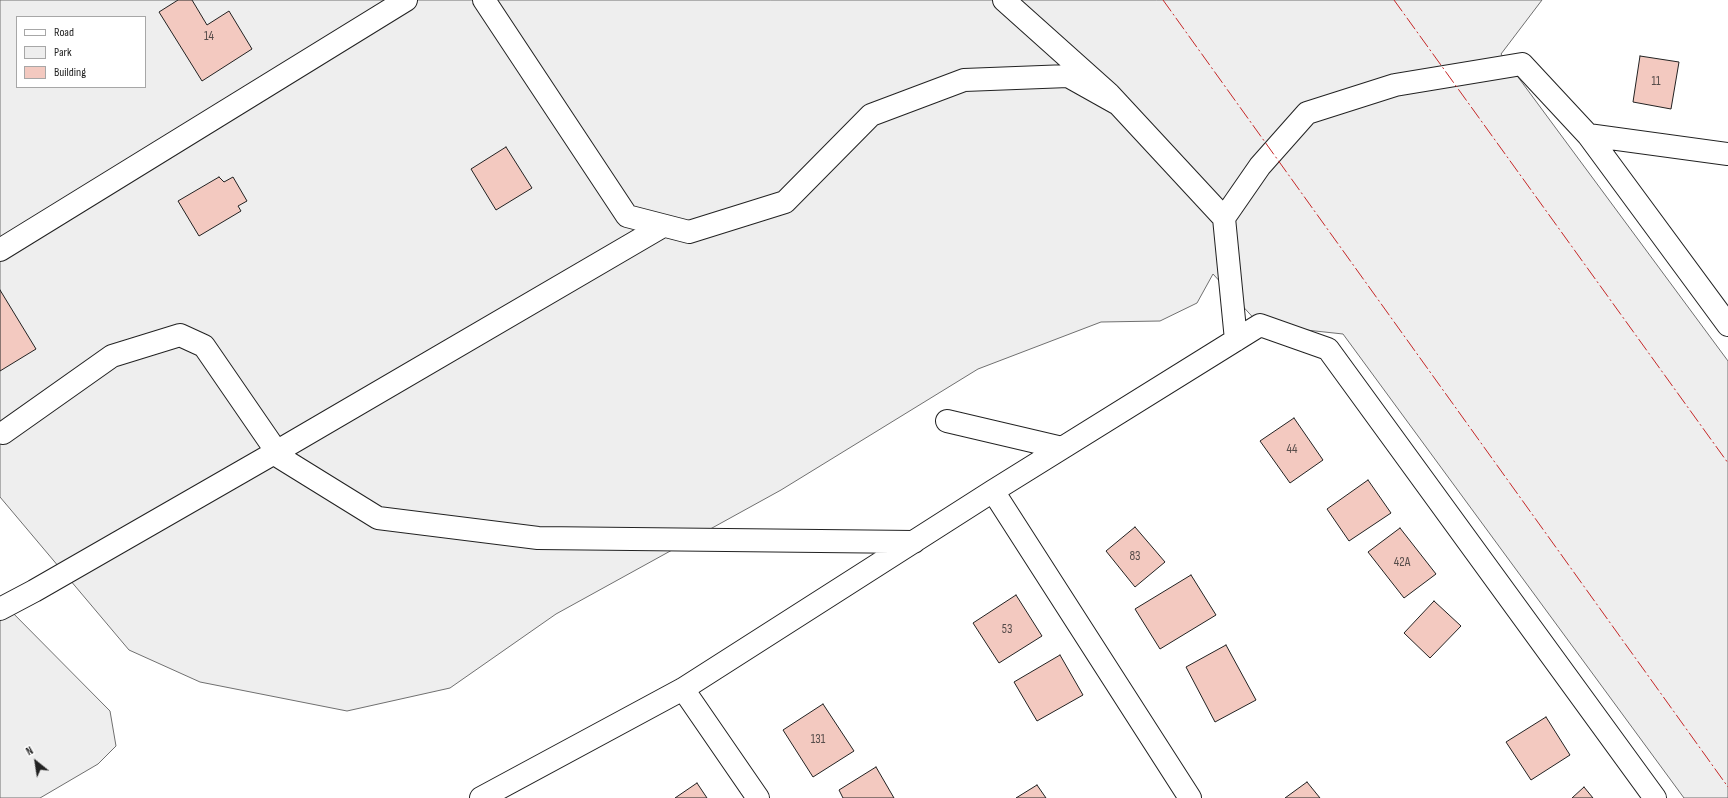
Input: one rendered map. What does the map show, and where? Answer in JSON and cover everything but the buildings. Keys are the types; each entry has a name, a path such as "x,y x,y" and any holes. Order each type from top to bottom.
{"street":[{"path":"0,250 406,0"},
{"path":"484,0 626,216 689,232 785,202 870,115 964,80 1068,76 1118,104"},
{"path":"1004,0 1118,104 1224,218 1236,340"},
{"path":"1224,218 1260,166 1307,112 1396,85 1522,64 1588,135 1728,325"},
{"path":"1588,135 1728,154"},
{"path":"0,609 276,452 664,226"},
{"path":"481,798 684,689 993,491 1260,325 1328,349 1655,798"},
{"path":"4,433 112,356 180,335 204,346 281,458 378,518 538,538 914,542"},
{"path":"947,422 1062,448"},
{"path":"993,491 1190,798"},
{"path":"684,689 758,798"}],"green space":[{"path":"0,0 1542,0 1501,54 1728,361 1728,798 1684,798 1343,334 1260,325 1213,274 1197,303 1160,321 1101,322 978,369 781,490 556,614 450,688 347,711 200,682 129,650 0,497"},
{"path":"0,600 110,711 116,746 98,764 40,798 0,798"}],"power":[{"path":"1163,0 1728,787"},
{"path":"1394,0 1728,463"}]}
